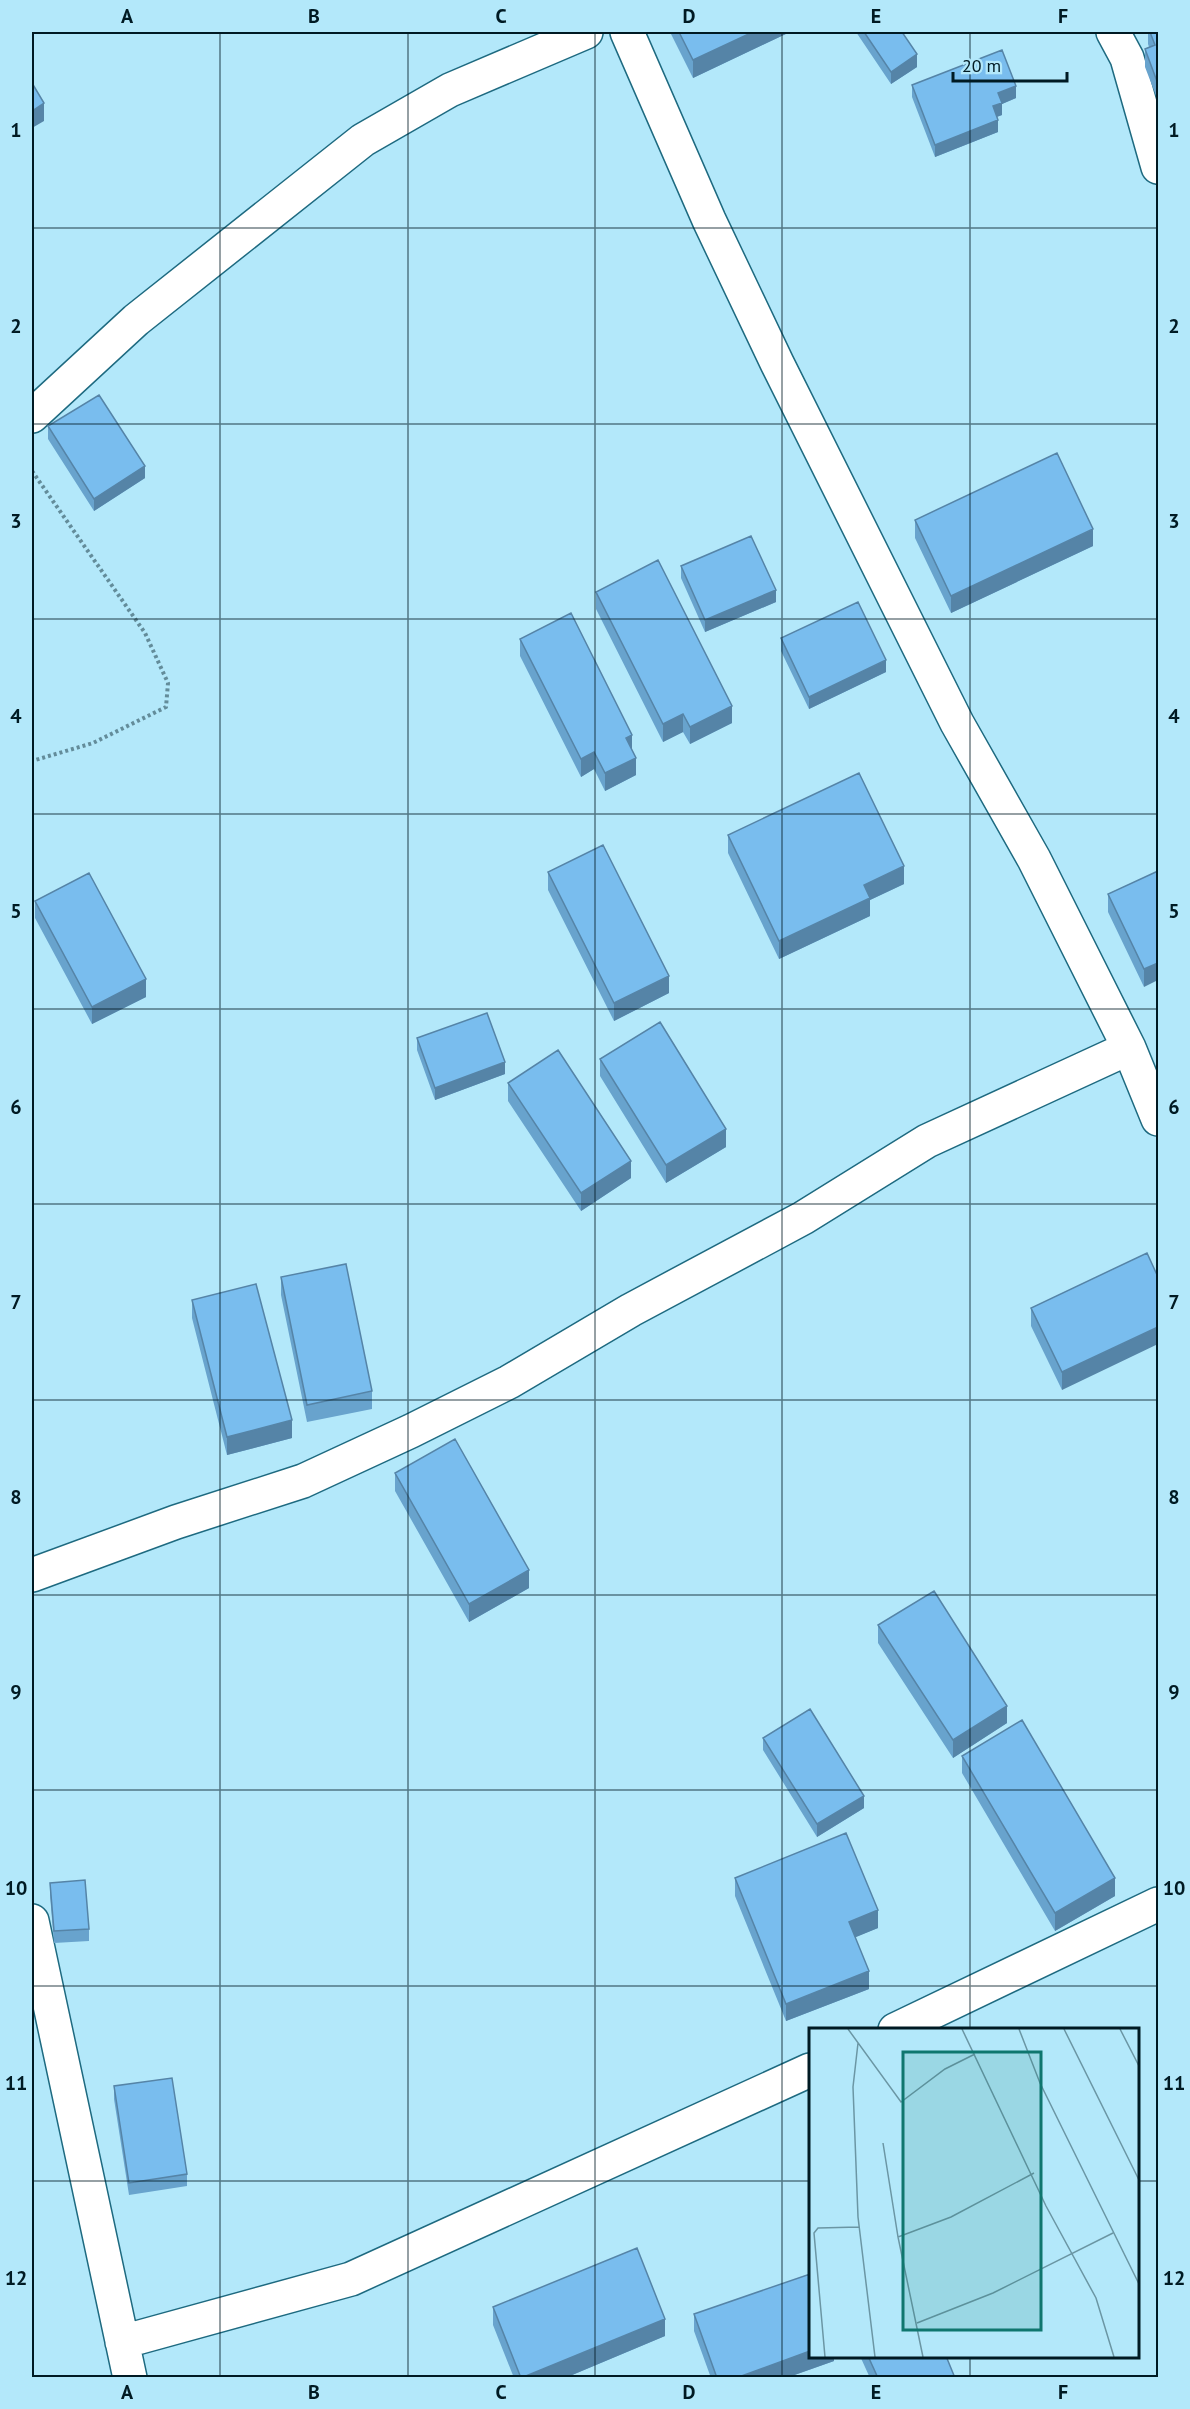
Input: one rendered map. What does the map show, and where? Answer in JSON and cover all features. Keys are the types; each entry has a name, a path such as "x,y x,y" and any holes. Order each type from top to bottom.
{"street":[{"path":"32,416 136,320 363,140 450,90 586,32"},
{"path":"627,32 709,220 777,363 957,723 1034,859 1129,1048 1158,1119"},
{"path":"1113,32 1127,58 1158,167"},
{"path":"32,1575 176,1522 303,1481 411,1431 509,1382 631,1310 803,1218 927,1141 1129,1048"},
{"path":"900,2028 1158,1904"},
{"path":"32,1921 130,2378"},
{"path":"122,2342 351,2279 809,2070"}],"path":[{"path":"32,471 145,633 168,683 166,707 93,743 32,761"}],"building":[{"path":"679,32 753,32 693,60"},
{"path":"864,32 902,32 917,54 891,72"},
{"path":"1150,32 1158,32 1158,84 1145,49 1155,45"},
{"path":"1002,50 1016,86 998,93 1002,103 993,106 998,120 935,145 912,85"},
{"path":"32,83 44,103 32,111"},
{"path":"99,395 145,466 94,499 48,426"},
{"path":"1057,453 1093,529 951,596 915,520"},
{"path":"751,536 776,590 705,620 681,566"},
{"path":"658,560 732,706 690,727 683,714 663,724 596,592"},
{"path":"858,602 886,660 809,697 781,638"},
{"path":"571,613 632,735 626,738 636,758 605,773 594,752 581,759 520,639"},
{"path":"859,773 904,866 864,885 870,898 779,941 728,835"},
{"path":"603,845 669,976 614,1003 548,872"},
{"path":"1158,871 1158,963 1144,969 1108,894"},
{"path":"89,873 146,979 92,1007 35,901"},
{"path":"487,1013 505,1062 435,1088 417,1038"},
{"path":"660,1022 726,1129 666,1165 600,1059"},
{"path":"558,1050 631,1161 581,1193 508,1083"},
{"path":"1147,1253 1158,1277 1158,1327 1062,1372 1031,1308"},
{"path":"346,1264 372,1391 307,1405 281,1277"},
{"path":"256,1284 292,1420 227,1437 192,1300"},
{"path":"455,1439 529,1570 469,1604 395,1473"},
{"path":"934,1591 1007,1706 953,1740 878,1625"},
{"path":"810,1709 864,1796 817,1824 763,1738"},
{"path":"1022,1720 1115,1878 1055,1913 962,1756"},
{"path":"846,1833 878,1910 849,1922 869,1971 786,2004 735,1878"},
{"path":"85,1880 89,1929 54,1931 50,1883"},
{"path":"172,2078 187,2174 129,2183 114,2086"},
{"path":"637,2248 665,2319 521,2378 493,2307"},
{"path":"809,2274 809,2351 736,2378 717,2378 694,2314"},
{"path":"869,2358 947,2358 955,2378 878,2378"}]}
